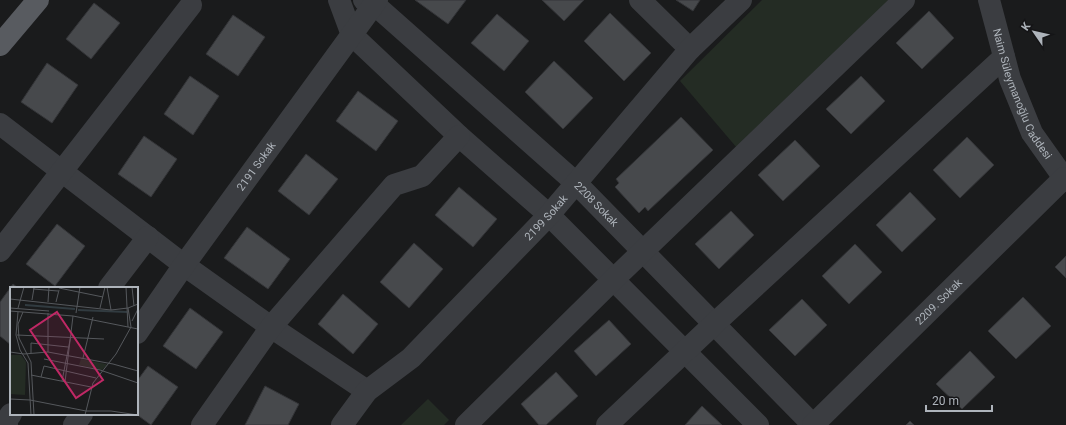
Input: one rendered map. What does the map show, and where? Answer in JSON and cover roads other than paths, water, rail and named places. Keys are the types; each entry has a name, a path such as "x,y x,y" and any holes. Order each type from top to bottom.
{"main road":[{"path":"0,45 38,0"}],"street":[{"path":"340,0 352,35 459,136 549,215 758,425"},
{"path":"640,0 690,49"},
{"name":"2199 Sokak","path":"342,425 367,391 411,358 549,215 690,49 741,0"},
{"path":"466,425 613,280 904,0"},
{"name":"Naim Süleymanoğlu Caddesi","path":"990,0 1010,79 1032,133 1065,180"},
{"name":"2191 Sokak","path":"138,332 184,265 352,35 372,1"},
{"name":"2208 Sokak","path":"372,1 576,184 644,251 813,425"},
{"path":"0,251 191,5"},
{"path":"607,425 714,324 1004,57"},
{"path":"0,124 184,265 271,327 367,391"},
{"path":"202,425 271,327 394,185 422,176 459,136"},
{"name":"2209. Sokak","path":"813,425 1065,180"},
{"path":"110,287 148,237"},
{"path":"7,425 6,421 10,415"},
{"path":"74,425 81,415"}]}
